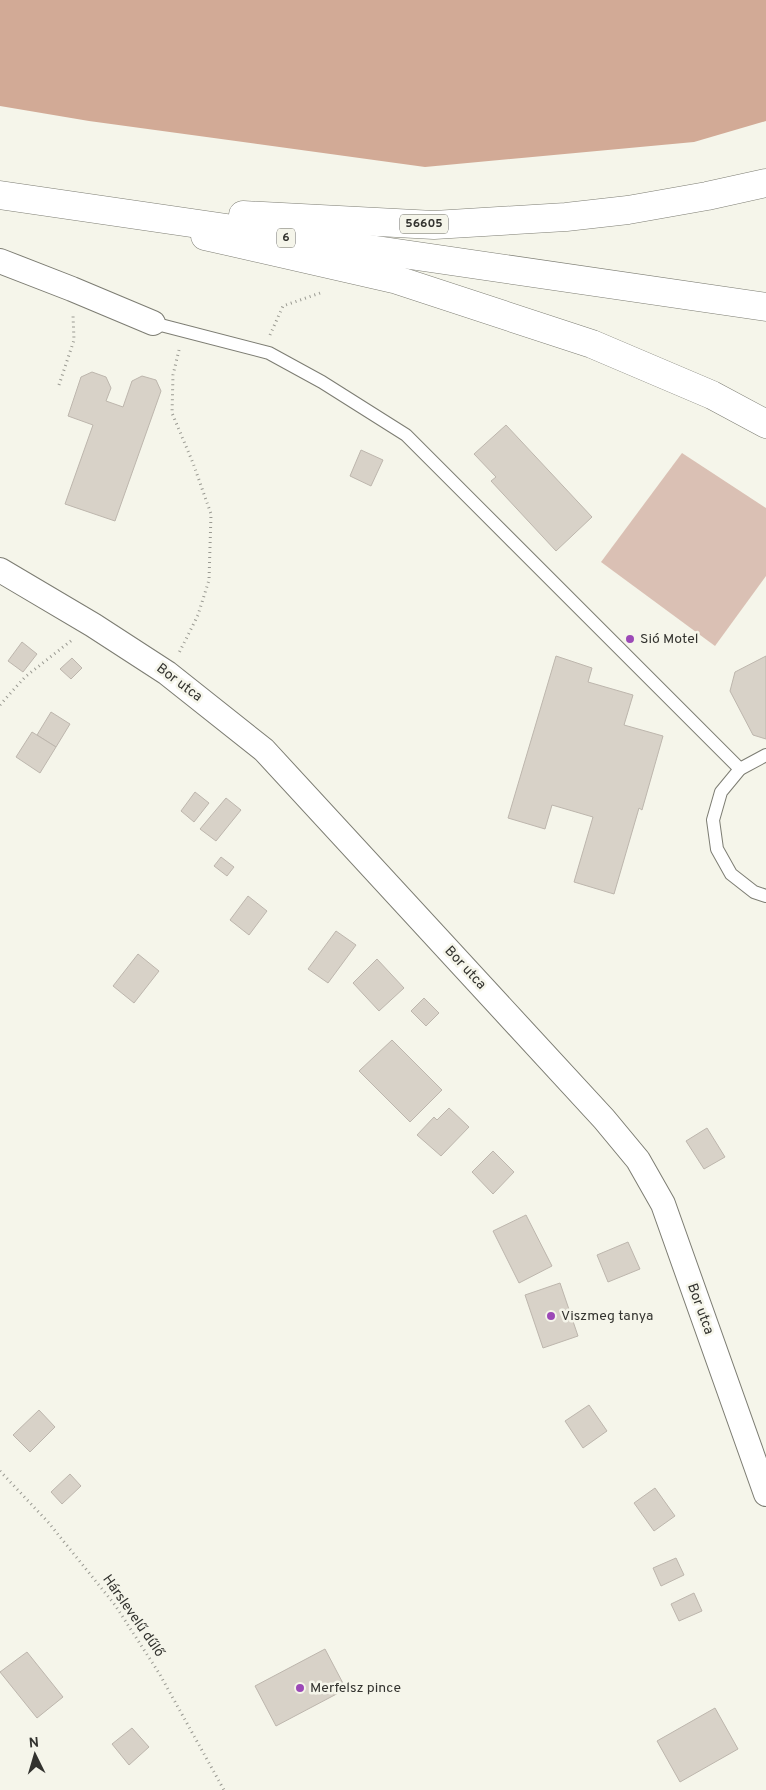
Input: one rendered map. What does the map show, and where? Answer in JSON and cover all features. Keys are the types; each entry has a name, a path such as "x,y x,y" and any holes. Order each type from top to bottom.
{"main road":[{"name":"56605","path":"79,207 434,225 566,217 628,210 766,183"},
{"name":"6","path":"0,195 766,307"},
{"path":"79,207 403,282 592,344 712,395 766,424"}],"street":[{"path":"0,261 153,323"},
{"name":"Bor utca","path":"0,570 93,625 167,673 264,750 604,1119 638,1160 663,1204 766,1494"}],"lane":[{"path":"153,323 269,353 322,382 406,436 740,769"},
{"path":"766,755 740,769 721,792 713,820 717,849 731,874 754,892 766,896"}],"path":[{"path":"263,351 283,306 323,292 332,294"},
{"path":"167,673 198,615 209,580 211,514 172,412 173,375 183,331"},
{"path":"59,385 74,340"},
{"path":"0,706 25,677 93,625"},
{"name":"Hárslevelű dűlő","path":"0,1471 48,1522 114,1605 158,1673 224,1790"}],"shaded area":[{"path":"0,0 766,0 766,121 694,142 425,167 89,121 0,106"},
{"path":"682,453 766,508 766,576 715,646 601,562"}],"building":[{"path":"92,372 106,377 111,388 106,401 123,407 132,381 142,376 156,380 161,391 115,521 65,504 93,425 68,416 81,377"},
{"path":"506,425 592,517 556,551 491,481 496,477 474,454"},
{"path":"361,450 383,460 371,486 350,476"},
{"path":"22,642 37,654 23,672 8,661"},
{"path":"556,656 592,668 588,682 633,695 624,725 663,736 642,810 639,808 614,894 574,882 593,817 552,805 545,829 508,818"},
{"path":"766,656 766,739 753,735 730,691 735,672"},
{"path":"72,658 82,668 71,679 60,669"},
{"path":"51,712 70,724 56,747 37,735"},
{"path":"32,732 56,747 40,773 16,757"},
{"path":"195,792 209,803 194,822 181,811"},
{"path":"226,798 241,810 216,841 200,829"},
{"path":"221,857 234,867 227,876 214,866"},
{"path":"248,896 267,911 249,935 230,920"},
{"path":"336,931 356,945 328,983 308,969"},
{"path":"138,954 159,971 134,1003 113,986"},
{"path":"377,959 404,988 379,1011 353,983"},
{"path":"424,998 439,1013 426,1026 411,1011"},
{"path":"392,1040 442,1090 410,1122 359,1071"},
{"path":"449,1108 469,1127 441,1156 417,1135 434,1117 437,1120"},
{"path":"707,1128 725,1157 704,1169 686,1141"},
{"path":"493,1151 514,1172 493,1194 472,1172"},
{"path":"526,1215 552,1266 519,1283 493,1231"},
{"path":"628,1242 640,1269 608,1282 597,1255"},
{"name":"Viszmeg tanya","path":"560,1283 578,1336 543,1348 525,1295"},
{"path":"589,1405 607,1431 583,1448 565,1421"},
{"path":"39,1410 55,1427 30,1452 13,1435"},
{"path":"70,1474 81,1486 62,1504 51,1492"},
{"path":"655,1488 675,1516 654,1531 634,1503"},
{"path":"676,1558 684,1575 661,1586 653,1568"},
{"path":"694,1593 702,1611 679,1621 671,1604"},
{"name":"Merfelsz pince","path":"325,1649 346,1689 276,1726 255,1686"},
{"path":"27,1652 63,1697 37,1718 0,1672"},
{"path":"715,1708 738,1749 680,1782 657,1741"},
{"path":"132,1728 149,1747 129,1765 112,1744"}],"place":[{"name":"Sió Motel","path":"630,639"},
{"name":"Viszmeg tanya","path":"551,1316"},
{"name":"Merfelsz pince","path":"300,1688"}]}
